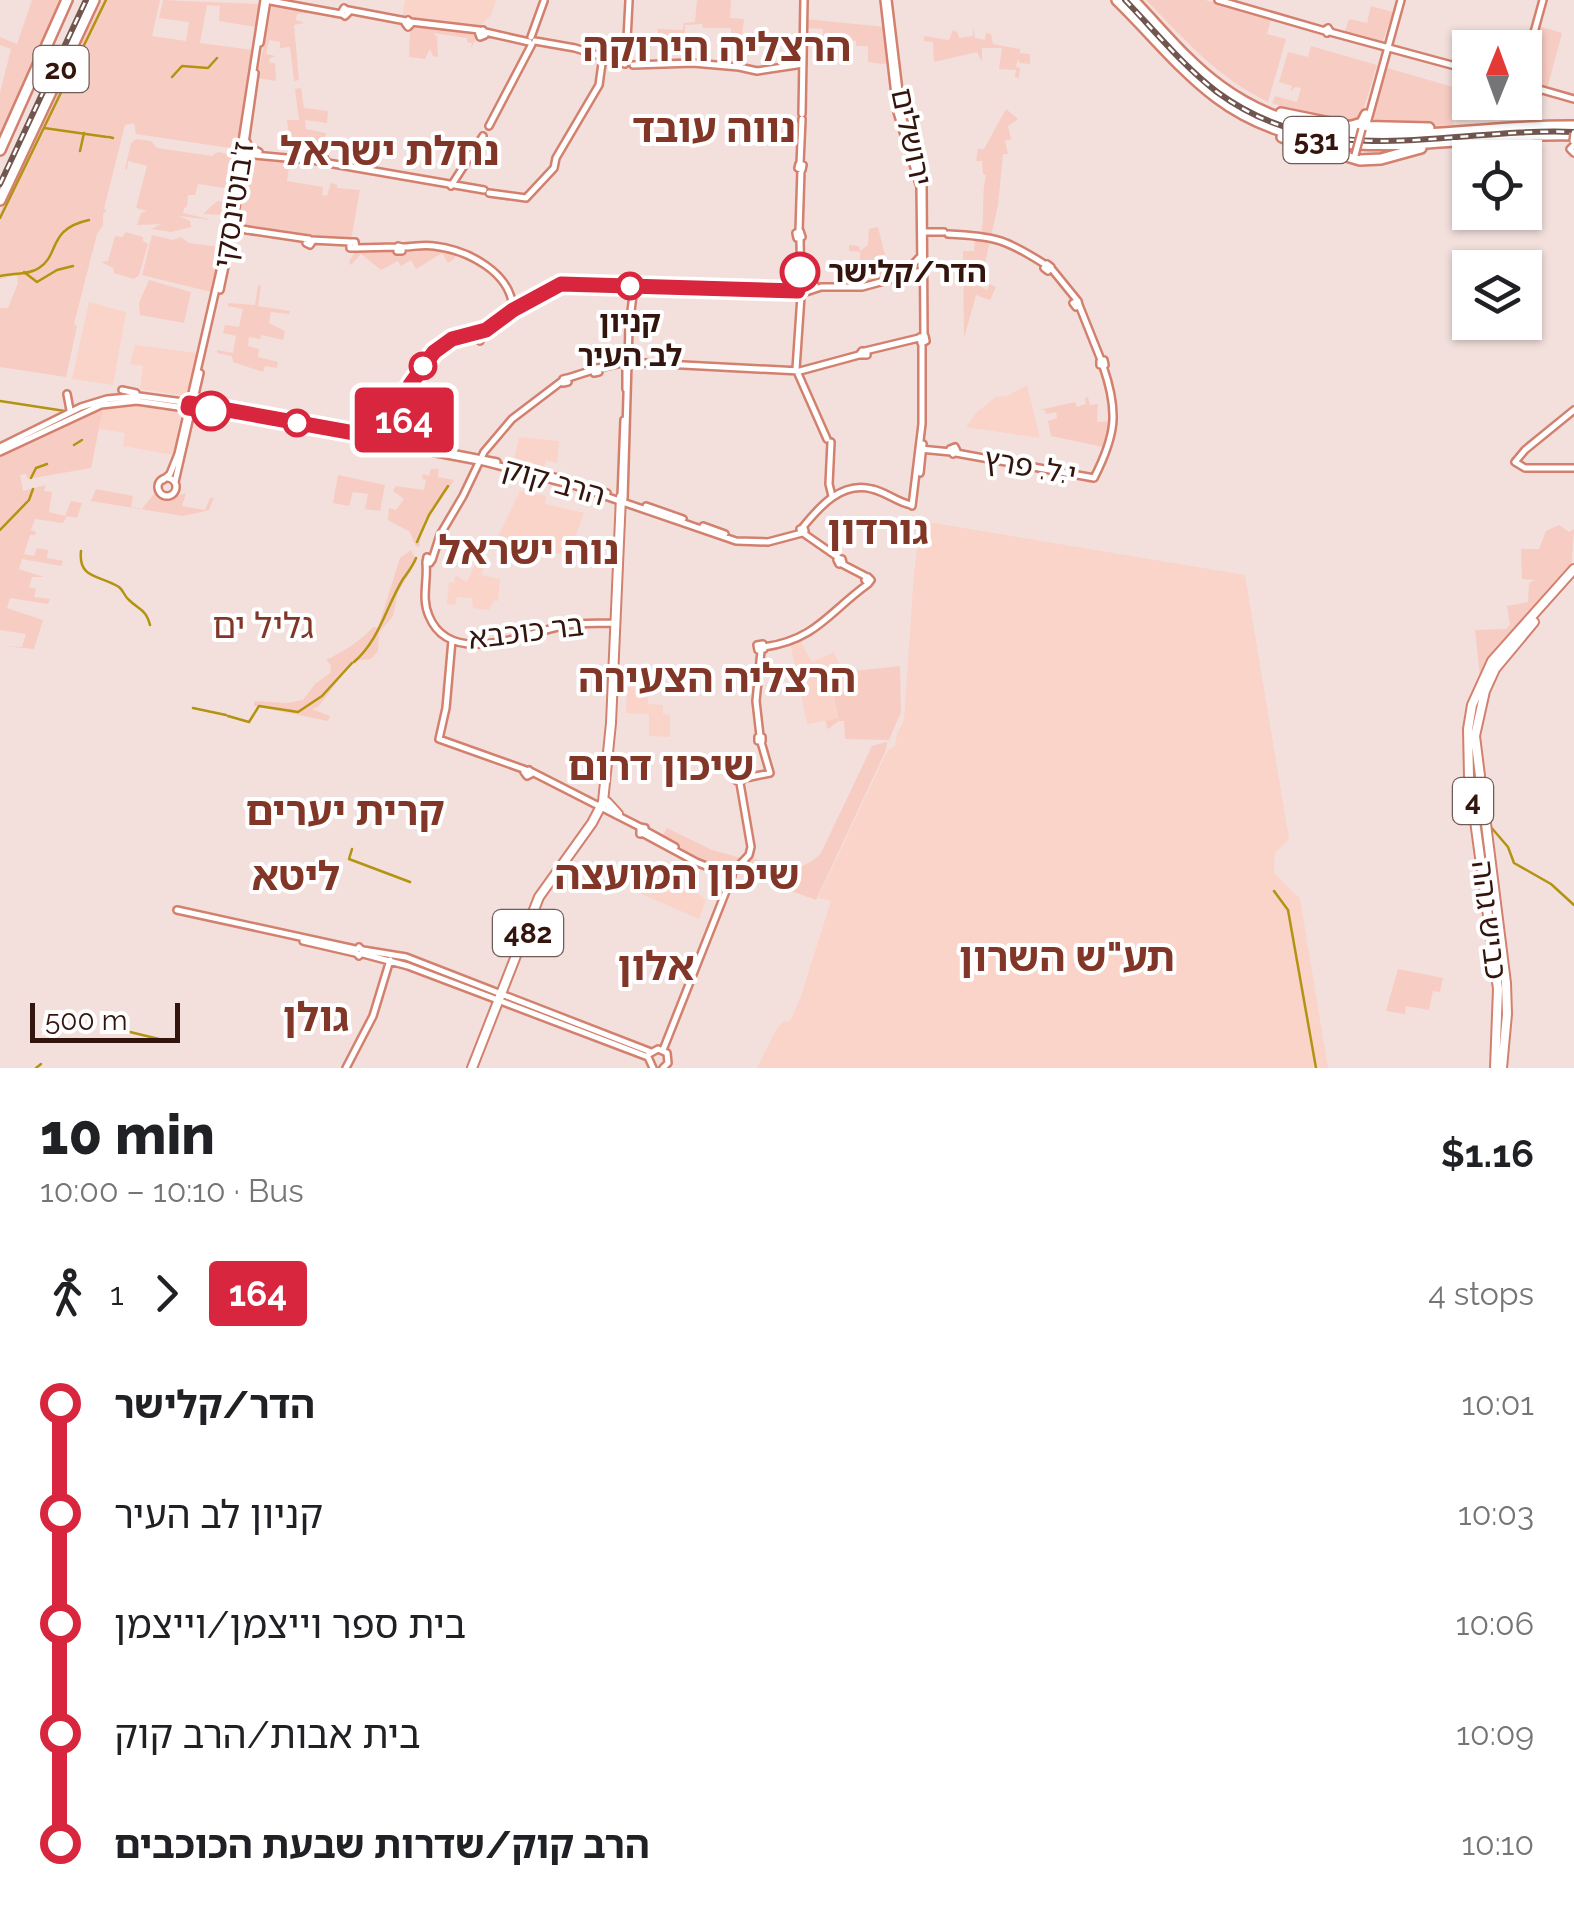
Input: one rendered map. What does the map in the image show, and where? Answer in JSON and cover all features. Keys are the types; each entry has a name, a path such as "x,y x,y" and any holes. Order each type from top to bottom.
{"highway":[{"name":"20","path":"0,200 95,0"},
{"name":"531","path":"1117,0 1220,100 1284,132 1341,144 1385,146 1573,137"},
{"name":"531","path":"1133,0 1215,82 1270,115 1334,133 1375,137 1485,130 1573,137"},
{"name":"20","path":"0,150 66,2"},
{"path":"1215,82 1286,115 1345,126 1485,130"},
{"path":"1220,100 1285,138 1376,160 1437,145 1500,138"},
{"path":"1345,126 1360,124 1368,114 1373,125 1387,128"}],"main road":[{"name":"482","path":"500,999 546,903 603,809 611,723 620,498"},
{"name":"כביש גהה","path":"1499,1068 1498,989 1469,778 1468,729 1472,705 1492,662 1574,569"},
{"name":"כביש גהה","path":"1499,1068 1508,1014 1506,984 1477,766 1476,725 1496,669 1574,578"},
{"name":"482","path":"474,1068 540,898 603,809 615,623"},
{"path":"608,750 603,738 611,723"}],"street":[{"path":"803,530 831,493 829,440 803,385 797,352 804,0"},
{"path":"1218,0 1452,65"},
{"path":"1357,156 1400,0"},
{"path":"1535,30 1543,0"},
{"path":"271,1 532,40 645,64 704,64 757,72 803,64"},
{"name":"ז'בוטינסקי","path":"245,132 265,13 271,1"},
{"name":"ז'בוטינסקי","path":"194,392 227,240 233,230 239,153 271,1"},
{"path":"488,126 508,93 546,1"},
{"path":"628,60 630,1"},
{"name":"ירושלים","path":"884,2 904,128 924,186 922,339"},
{"name":"ירושלים","path":"884,2 898,112 920,186 926,232 920,256 925,448 912,506"},
{"path":"804,53 813,63"},
{"path":"239,153 321,160 526,198 554,168 556,158 592,99 600,80 603,56"},
{"path":"898,83 903,90 910,91 903,95 901,104"},
{"path":"1542,90 1574,98"},
{"path":"245,132 248,146 259,152"},
{"path":"451,186 482,136"},
{"path":"239,153 321,160"},
{"name":"ז'בוטינסקי","path":"187,421 229,251 239,153"},
{"path":"235,214 233,230 400,249 436,246 484,262 521,306"},
{"name":"י.ל. פרץ","path":"925,448 1094,478 1114,422 1114,402 1082,315 1047,268 1007,241 926,232"},
{"path":"512,312 561,285 727,290 862,287 909,272 920,256"},
{"path":"800,290 816,284 862,284 922,270"},
{"path":"909,272 922,281"},
{"path":"400,441 417,376 434,352 452,339 486,330 561,284 631,287"},
{"path":"620,498 631,287"},
{"path":"628,364 631,287"},
{"path":"512,297 512,312"},
{"path":"630,297 632,311"},
{"path":"628,364 798,369 922,339"},
{"name":"בר כוכבא","path":"615,623 564,625 499,642 452,640 438,631 429,616 424,592 433,550 484,458 512,419 565,381 628,364"},
{"path":"0,450 101,405 130,401 178,404 194,392 204,408 187,421 172,469 159,488 165,496 174,493 187,421 178,404 122,390"},
{"path":"64,415 70,406 67,394"},
{"path":"0,450 64,415 103,400 153,397"},
{"name":"הרב קוק","path":"178,404 484,458 620,498"},
{"name":"הרב קוק","path":"204,408 377,442 400,441"},
{"path":"1574,410 1516,459 1517,465 1525,468 1574,468"},
{"path":"377,442 391,446 395,455"},
{"name":"ירושלים","path":"912,506 925,448"},
{"path":"620,498 624,453"},
{"path":"163,480 174,482"},
{"path":"831,493 869,488 912,506"},
{"path":"620,498 736,541 768,542 803,530 833,498 846,491 872,490 912,506"},
{"path":"902,503 913,496"},
{"path":"663,1050 730,874 749,854 741,781 770,772 760,739 756,701 762,649 822,625 864,580 803,530"},
{"path":"452,640 440,739 566,789 696,862 730,874"},
{"path":"177,910 390,956 650,1054 663,1050"},
{"path":"346,1068 373,1016 390,956"},
{"path":"663,1050 669,1059 664,1068"},
{"path":"650,1054 652,1068"}],"shaded area":[{"path":"32,0 61,0 0,139 0,93 11,49 0,45 0,37 17,44"},
{"path":"103,0 160,0 152,36 186,41 189,22 159,18 163,0 259,4 256,27 219,21 220,6 207,5 200,43 253,50 238,141 230,148 136,134 134,123 125,125 104,209 107,210 74,324 77,326 66,377 0,367 0,308 8,308 18,283 17,275 0,279 0,212 39,124"},
{"path":"405,0 496,0 491,15 477,29 402,19"},
{"path":"697,0 731,0 730,18 744,19 741,44 731,43 731,28 703,28 702,24 685,25 685,34 676,34 676,38 657,38 658,29 683,30 684,23 695,22"},
{"path":"1146,0 1205,0 1272,17 1267,34 1286,39 1268,102 1217,69"},
{"path":"272,6 308,9 308,13 297,14 296,20 305,23 294,25 299,80 294,81 290,47 280,48 280,42 269,40 266,54 275,56 269,59 275,63 276,81 257,78"},
{"path":"1371,6 1393,12 1382,43 1344,34 1349,19 1367,23"},
{"path":"805,19 885,27 890,62 868,62 868,46 856,46 856,41 845,40 844,47 836,47 836,35 805,28"},
{"path":"416,25 477,36 471,49 467,38 433,33 437,37 438,57 430,49 425,59 409,57 410,30"},
{"path":"1538,26 1562,33 1547,89 1542,88 1542,30 1537,30"},
{"path":"973,27 975,38 985,40 986,33 991,34 993,44 1030,54 1030,64 1019,63 1018,58 1019,78 1015,77 1016,70 999,69 1002,48 982,48 982,62 977,52 934,62 933,42 924,41 924,36 949,40 953,30 959,38 973,36"},
{"path":"1311,46 1377,65 1360,121 1304,115 1272,103 1275,96 1297,102 1301,88 1295,87 1291,92 1292,86 1279,82 1288,52 1308,57"},
{"path":"1384,67 1452,87 1453,126 1376,123 1373,116"},
{"path":"301,88 304,108 328,111 327,123 305,120 306,129 326,133 324,143 311,141 307,145 308,157 292,154 287,120 299,120 295,89"},
{"path":"1006,109 1018,119 1008,126 1011,139 1005,141 1008,154 1003,154 998,205 980,286 987,290 990,284 996,287 990,300 976,295 964,338 963,251 974,251 975,237 981,237 983,221 986,175 982,161 976,161 978,149 984,149"},
{"path":"136,139 151,141 157,148 233,155 237,161 229,220 223,219 224,215 203,214 217,201 228,202 230,189 198,184 195,195 188,195 183,213 212,220 179,216 190,221 191,227 171,232 151,229 161,224 137,225 141,213 147,211 136,208 147,166 128,161 125,169 131,143"},
{"path":"246,156 290,161 287,181 323,187 322,195 327,196 331,183 337,188 360,190 351,240 238,227"},
{"path":"878,227 890,275 860,283 860,252 849,251 849,245 859,246 860,251 868,245 869,229"},
{"path":"126,232 143,237 148,244 139,275 134,279 114,273 113,268 101,262 108,261 115,236 122,237"},
{"path":"152,235 221,247 211,292 142,275"},
{"path":"428,247 455,253 455,258 448,263 442,253 416,269 411,260 401,266 398,261 381,270 361,254 351,265 349,262 357,248 404,251"},
{"path":"149,280 191,292 184,323 140,315 139,303"},
{"path":"258,285 258,306 290,311 271,312 269,323 285,331 283,340 262,335 260,339 249,337 248,346 259,349 258,357 278,362 277,368 265,366 263,372 217,353 233,353 236,336 223,333 225,325 239,327 243,309 228,303 255,305"},
{"path":"89,302 126,312 113,385 72,379"},
{"path":"135,345 197,353 186,396 140,389 143,366 130,364"},
{"path":"1027,385 1040,438 966,427 996,397 1007,396"},
{"path":"1088,397 1090,405 1098,404 1097,422 1113,421 1103,447 1051,436 1048,421 1057,418 1056,412 1046,414 1039,410 1075,402 1077,407 1086,404"},
{"path":"130,404 181,412 174,455 123,446 125,433 99,429 103,407"},
{"path":"103,409 91,468 28,479 26,474 20,475 23,491 46,485 44,491 52,492 49,512 65,516 71,501 82,503 77,518 67,516 63,523 35,519 31,530 36,532 30,535 24,554 34,556 37,548 48,550 47,558 63,561 61,566 22,559 19,569 44,577 32,577 29,587 36,589 34,597 50,599 48,604 10,598 7,608 43,620 34,649 2,646 22,647 26,634 0,630 0,457"},
{"path":"519,437 559,441 557,463 546,460 543,471 513,464"},
{"path":"431,469 439,469 438,477 454,480 427,521 420,546 416,547 410,532 388,520 389,508 396,510 404,499 393,491 396,486 424,490 423,474 429,476"},
{"path":"338,475 385,485 380,511 365,509 368,494 353,492 349,506 333,503"},
{"path":"96,489 133,496 131,507 142,509 156,491 167,499 186,493 182,506 205,510 210,498 214,498 209,510 183,516 91,501"},
{"path":"520,491 546,496 545,504 584,513 568,556 496,540"},
{"path":"928,522 1245,575 1289,839 1275,853 1274,873 1300,899 1328,1068 757,1068 775,1032 782,1022 790,1021 800,999 831,901 818,898 887,751 895,746 904,720 914,573 919,534"},
{"path":"1559,525 1569,532 1574,529 1571,569 1508,635 1480,676 1475,630 1506,629 1510,625 1507,606 1528,602 1529,583 1535,580 1522,579 1521,549 1539,549 1546,531"},
{"path":"411,550 415,558 411,571 398,592 393,616 379,633 378,651 371,659 359,660 348,668 318,707 312,709 330,716 328,721 254,706 254,701 303,700 330,673 331,665 326,660 373,627 378,628 400,558"},
{"path":"477,560 485,564 481,575 500,579 498,601 494,600 489,610 473,608 472,598 457,597 455,605 447,604 449,582 454,583 455,575 467,582"},
{"path":"799,639 812,662 834,652 841,667 830,675 838,722 829,729 825,721 807,724 790,642"},
{"path":"900,666 901,712 889,740 845,739 844,721 827,729 826,721 838,718 830,675 842,668 845,672"},
{"path":"627,687 648,688 648,704 663,705 663,714 670,715 670,737 649,736 649,714 626,713"},
{"path":"887,742 816,900 777,885 821,853 872,746"},
{"path":"667,828 712,850 776,866 779,872 771,883 715,865 663,835"},
{"path":"642,879 662,888 676,883 702,896 706,900 699,919 637,892"},
{"path":"1398,969 1443,978 1440,992 1433,991 1429,1010 1406,1006 1405,1014 1386,1011"}],"waterway":[{"path":"0,218 106,0"},
{"path":"172,77 182,66 208,68 217,58"},
{"path":"44,128 107,137"},
{"path":"80,151 84,133"},
{"path":"109,137 113,138"},
{"path":"0,276 39,268 66,229 89,220"},
{"path":"24,272 37,282 73,266"},
{"path":"0,401 65,411"},
{"path":"74,445 82,440"},
{"path":"31,478 36,468 47,464"},
{"path":"417,542 448,486"},
{"path":"0,530 29,500 33,489"},
{"path":"81,551 87,572 119,587 150,625"},
{"path":"354,662 376,633 416,558"},
{"path":"228,716 249,722 259,706 298,712 322,696 352,663"},
{"path":"193,708 226,715"},
{"path":"1490,826 1508,847 1514,863 1551,884 1574,905"},
{"path":"352,849 349,859 410,882"},
{"path":"1274,891 1288,910 1316,1068"},
{"path":"105,1026 159,1039"},
{"path":"36,1068 41,1064"}],"railway":[{"path":"0,184 86,0"},
{"path":"1125,0 1217,92 1259,117 1302,132 1391,141 1574,132"}],"bus line":[{"name":"164","path":"211,411 188,408 189,403 393,440 402,434 410,385 434,352 460,335 486,330 558,286 800,291 800,272"}],"place":[{"name":"הדר/קלישר","path":"800,272"},
{"name":"קניון לב העיר","path":"630,286"}],"district":[{"name":"הרצליה הירוקה","path":"717,47"},
{"name":"נווה עובד","path":"714,128"},
{"name":"נחלת ישראל","path":"390,151"},
{"name":"גורדון","path":"878,530"},
{"name":"נוה ישראל","path":"529,550"},
{"name":"גליל ים","path":"263,626"},
{"name":"הרצליה הצעירה","path":"717,678"},
{"name":"שיכון דרום","path":"661,766"},
{"name":"קרית יערים","path":"345,811"},
{"name":"שיכון המועצה","path":"677,875"},
{"name":"ליטא","path":"296,876"},
{"name":"תע\"ש השרון","path":"1067,957"},
{"name":"אלון","path":"656,966"},
{"name":"גולן","path":"316,1017"}]}
